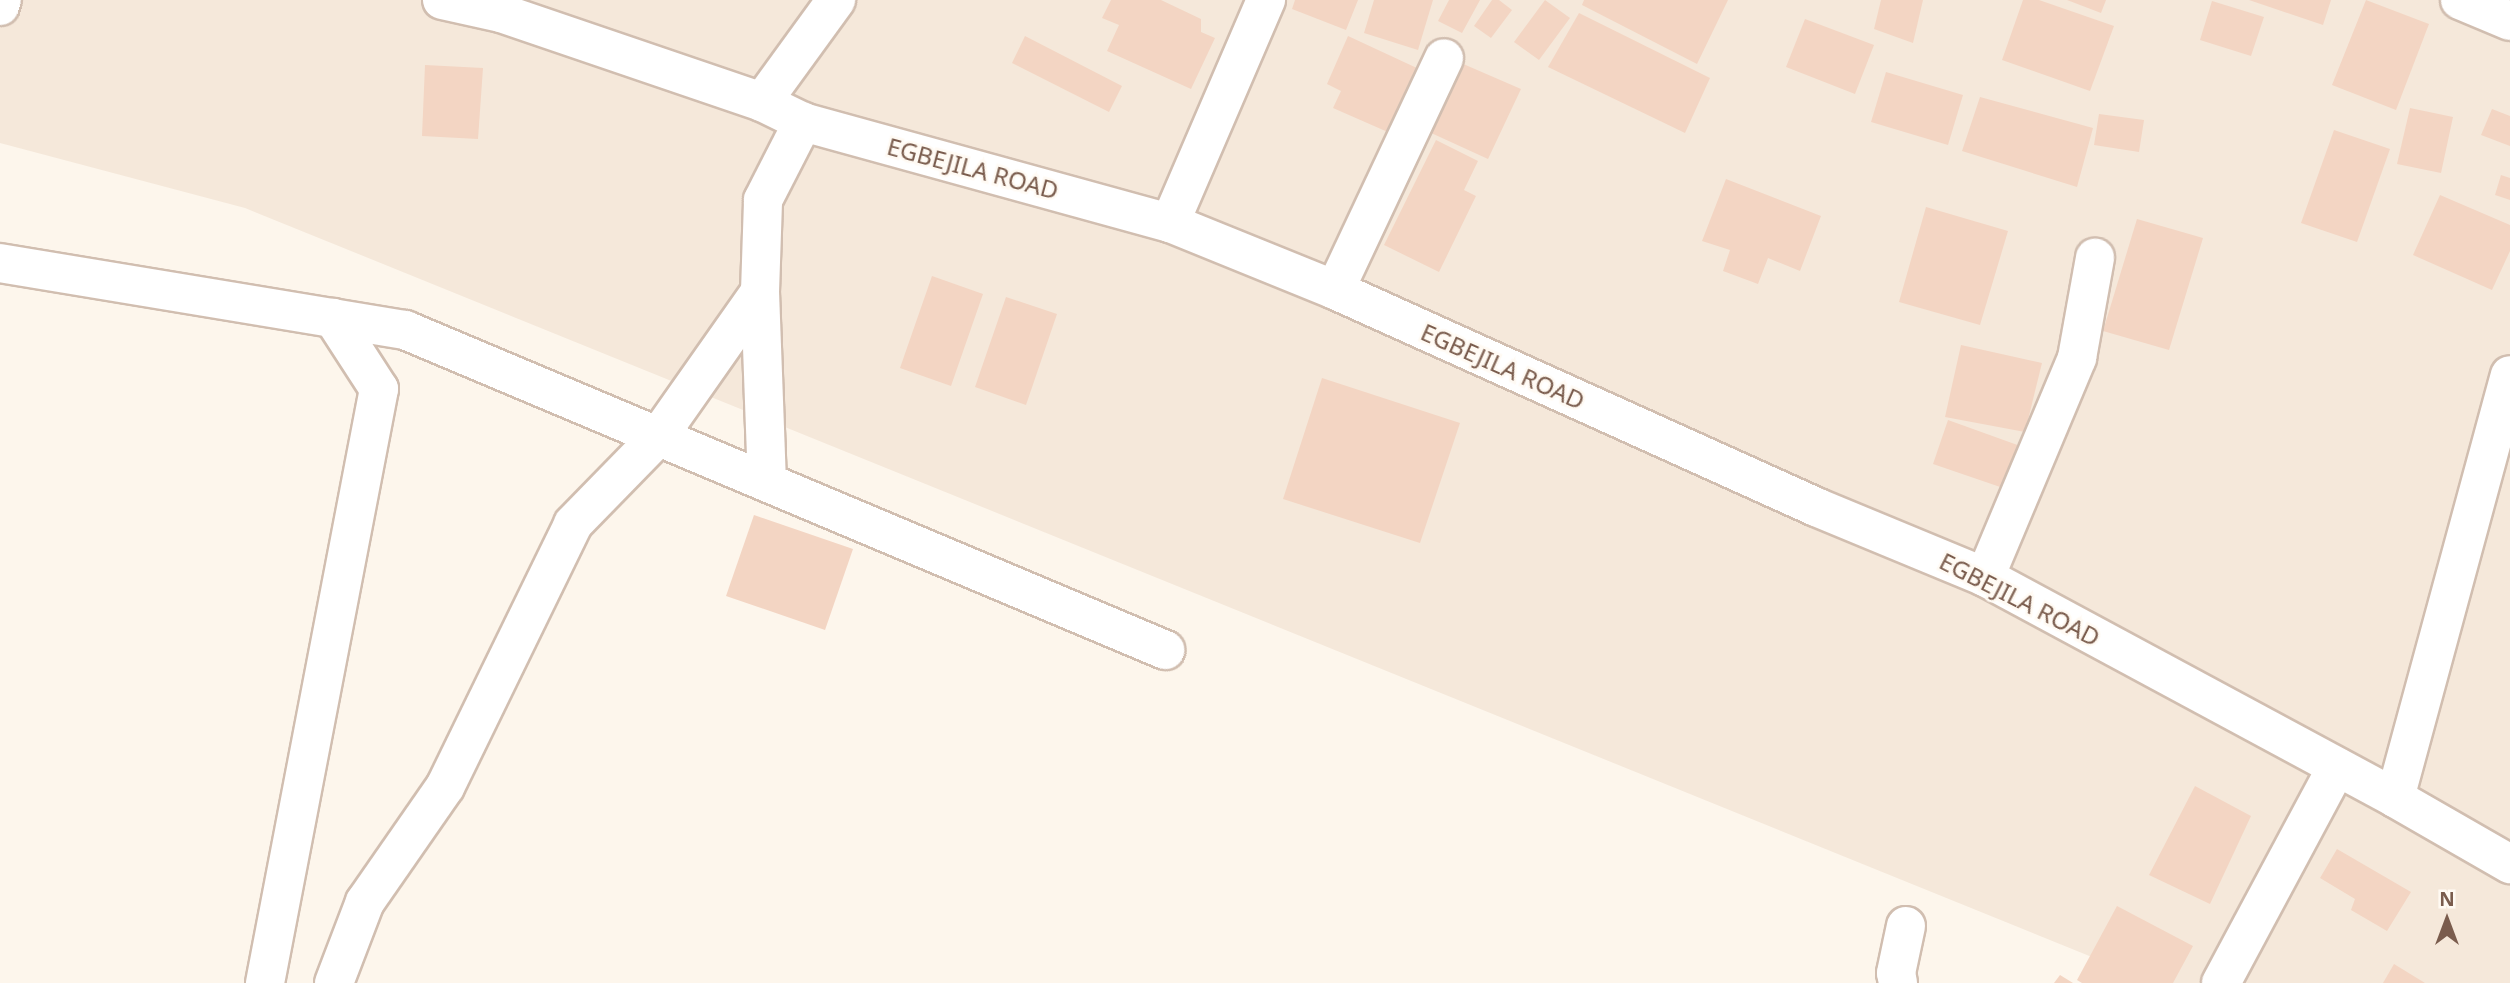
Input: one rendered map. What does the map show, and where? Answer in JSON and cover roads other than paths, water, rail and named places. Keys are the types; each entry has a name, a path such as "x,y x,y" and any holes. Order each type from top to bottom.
{"street":[{"path":"0,6 2,0"},
{"name":"EGBEJILA ROAD","path":"444,0 502,13 762,102 803,122 1170,223 1335,289 1816,507 1985,577 2337,766 2510,864"},
{"path":"762,102 836,0"},
{"path":"1170,223 1266,0"},
{"path":"2460,0 2510,21"},
{"path":"1335,289 1444,58"},
{"path":"767,482 760,292 763,200 803,122"},
{"path":"1985,577 2077,358 2095,258"},
{"path":"0,263 405,330 1165,650"},
{"path":"334,983 365,902 444,787 573,524 658,437 760,292"},
{"path":"265,983 379,389 333,318"},
{"path":"2395,798 2510,375"},
{"path":"2221,983 2337,766"},
{"path":"1898,983 1896,973 1906,926"}]}
